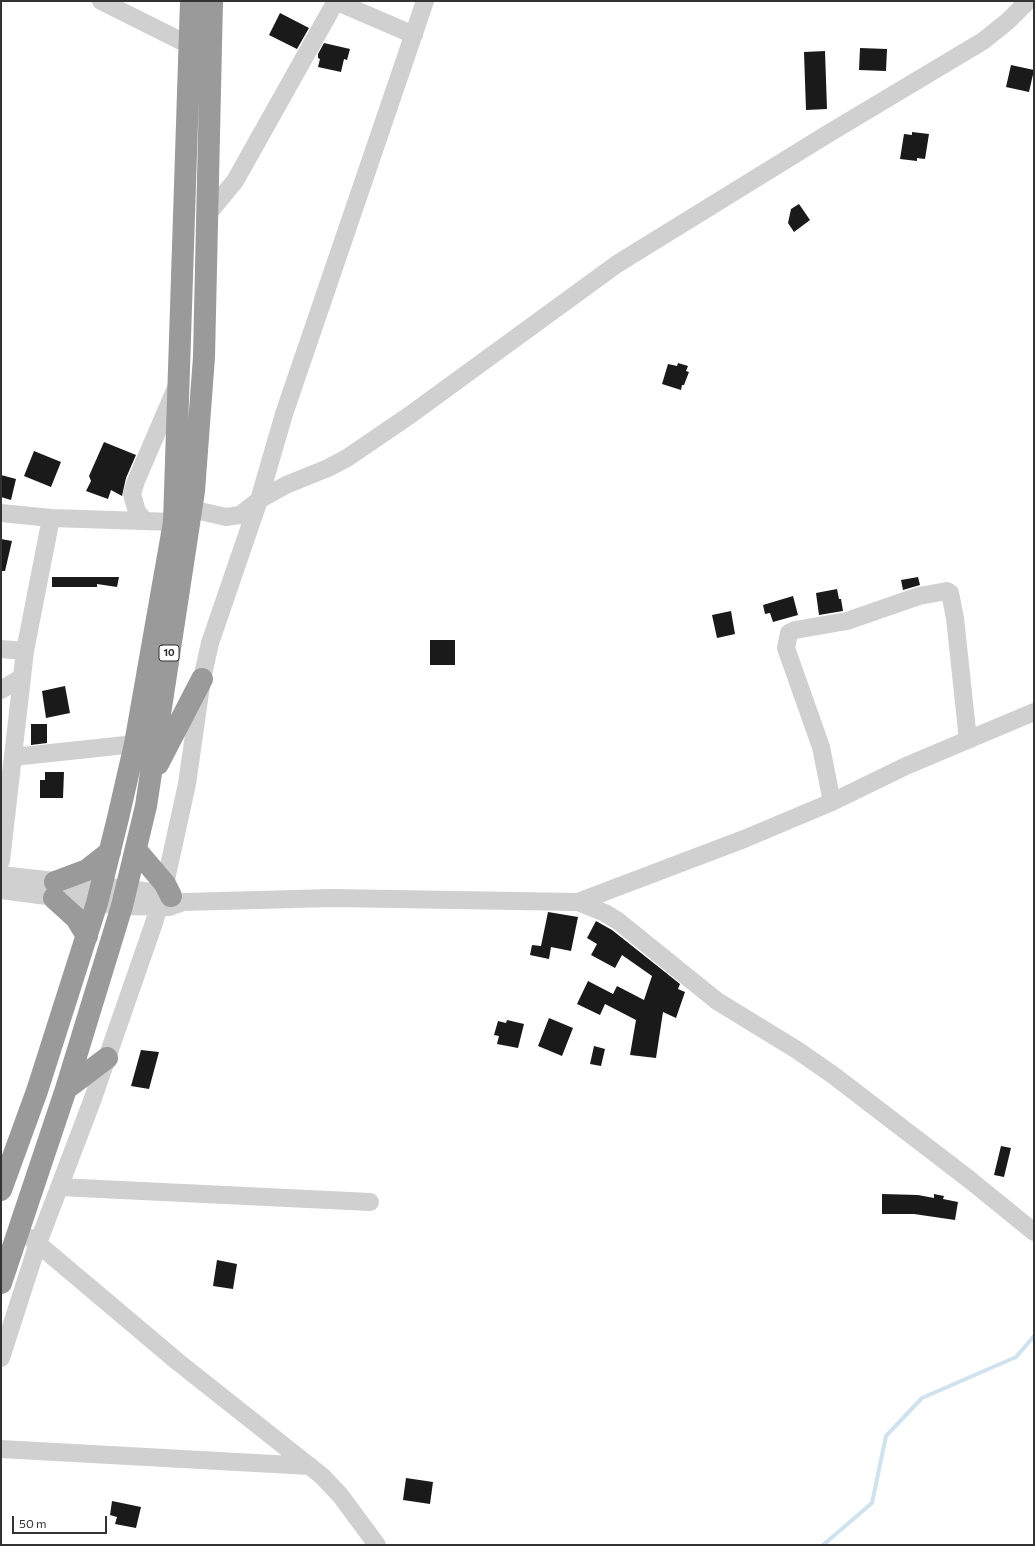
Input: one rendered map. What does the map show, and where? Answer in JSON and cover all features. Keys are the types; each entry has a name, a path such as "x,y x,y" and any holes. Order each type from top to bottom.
{"highway":[{"name":"10","path":"1,1190 37,1091 99,895 135,744 174,522 180,380 191,1"},
{"name":"10","path":"1,1283 66,1089 125,897 150,782 194,491 204,357 212,1"},
{"path":"150,782 202,679"},
{"path":"136,851 166,900"},
{"path":"87,936 76,918 54,890 87,870 110,852"},
{"path":"66,1089 107,1058"}],"street":[{"path":"101,1 190,46"},
{"path":"208,215 235,181 335,1 414,35"},
{"path":"1,1358 38,1243 166,900 187,784 202,679 219,615 259,500 286,406 425,1"},
{"path":"191,509 211,515 235,517 245,513 259,500 286,485 328,468 377,439 617,264 826,135 983,41 1008,21 1028,1"},
{"path":"145,521 137,512 132,494 180,380"},
{"path":"1,513 51,518 174,522"},
{"path":"1,861 21,678 51,518"},
{"path":"832,802 821,747 786,648 789,634 795,630 848,620 919,596 947,591 950,593 955,618 968,740"},
{"path":"1,649 25,651"},
{"path":"1,690 21,678"},
{"path":"578,902 744,838 832,802 906,766 1034,712"},
{"path":"13,757 135,744"},
{"path":"1,876 54,890"},
{"path":"1,890 54,890 166,900 332,898 578,902 605,913 618,921 717,1001 828,1071 970,1180 1034,1232"},
{"path":"59,1187 370,1202"},
{"path":"19,1228 178,1362 310,1466 340,1495 377,1545"},
{"path":"1,1449 310,1466"}],"building":[{"path":"280,13 309,28 297,49 269,35"},
{"path":"324,43 350,49 347,60 344,59 341,72 318,67 320,59 318,58 318,54"},
{"path":"860,48 887,49 886,71 859,70"},
{"path":"825,51 827,109 806,110 804,52"},
{"path":"1011,65 1034,70 1029,92 1006,87"},
{"path":"912,132 929,134 925,159 917,158 917,161 900,159 904,134 912,135"},
{"path":"799,204 810,220 794,232 788,223 791,209"},
{"path":"678,363 688,366 686,371 689,372 681,390 662,384 668,364 677,366"},
{"path":"104,442 136,455 126,478 122,496 111,490 108,499 86,491 91,481 89,476"},
{"path":"34,451 61,462 51,487 24,476"},
{"path":"1,475 16,479 11,500 1,497"},
{"path":"1,539 12,541 5,571 1,571"},
{"path":"52,577 119,577 117,587 97,584 97,587 52,587"},
{"path":"918,577 920,585 903,590 901,580"},
{"path":"837,589 839,599 841,599 843,611 819,615 816,593"},
{"path":"793,596 798,615 773,622 770,613 765,614 763,605"},
{"path":"731,611 735,634 717,638 712,615"},
{"path":"430,640 455,640 455,665 430,665"},
{"path":"65,686 70,713 46,718 42,691"},
{"path":"31,724 47,724 47,743 31,745"},
{"path":"45,772 64,772 63,798 40,798 40,780 45,780"},
{"path":"548,912 578,917 571,951 551,947 549,959 530,955 532,945 541,946"},
{"path":"596,921 612,930 680,984 678,989 685,992 676,1018 663,1012 656,1058 630,1055 636,1020 605,1004 600,1015 577,1004 588,981 613,994 617,986 644,1000 652,976 622,955 615,968 591,955 597,944 587,938"},
{"path":"549,1018 573,1028 562,1056 538,1046"},
{"path":"507,1020 524,1024 518,1048 497,1044 499,1036 494,1035 498,1021 506,1023"},
{"path":"594,1046 605,1049 601,1066 590,1064"},
{"path":"141,1050 159,1052 149,1089 131,1086"},
{"path":"1001,1146 1011,1148 1004,1177 994,1175"},
{"path":"882,1194 918,1195 934,1198 934,1194 944,1196 943,1199 958,1202 955,1220 914,1214 882,1214"},
{"path":"217,1260 237,1264 233,1289 213,1286"},
{"path":"406,1478 433,1482 430,1504 403,1500"},
{"path":"112,1501 141,1507 136,1528 115,1524 117,1517 110,1515"}],"waterway":[{"path":"823,1545 872,1503 886,1436 922,1398 1016,1357 1034,1336"}]}
